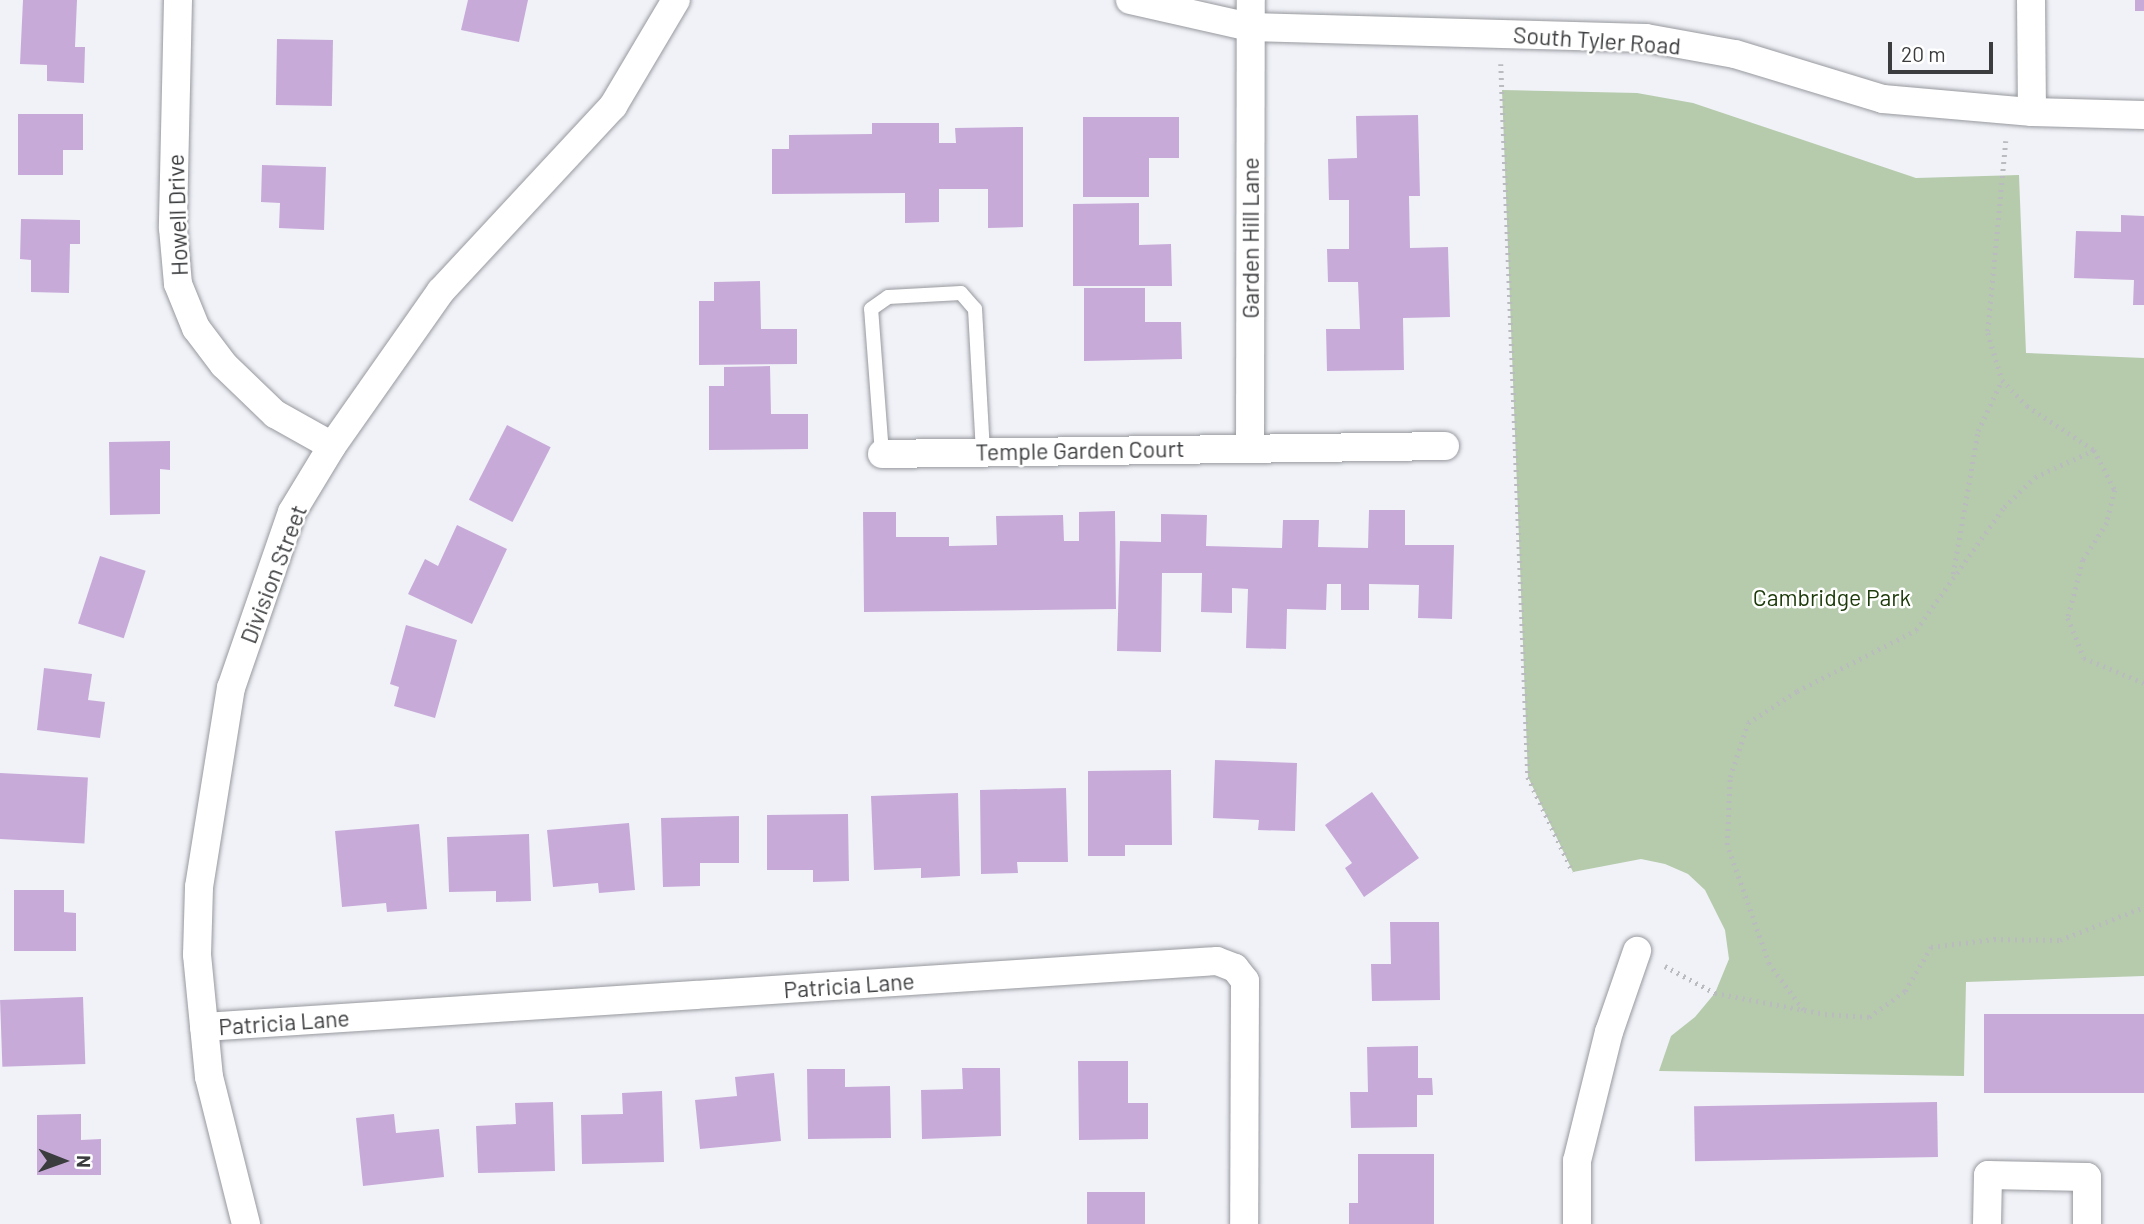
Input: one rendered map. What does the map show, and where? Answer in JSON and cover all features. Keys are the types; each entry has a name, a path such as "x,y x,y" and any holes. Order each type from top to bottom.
{"street":[{"name":"Howell Drive","path":"178,0 173,228 178,284 196,328 224,365 275,414 332,446"},
{"name":"Division Street","path":"246,1224 222,1141 204,1027 197,955 199,887 231,688 292,512 332,446 441,291 613,106 676,0"},
{"name":"South Tyler Road","path":"1130,0 1251,14 1646,38 1735,54 1883,99 2021,111 2144,115"},
{"path":"2021,111 2031,0"},
{"name":"Garden Hill Lane","path":"1250,449 1251,14"},
{"name":"Temple Garden Court","path":"882,454 1445,446"},
{"path":"1577,1224 1577,1161 1609,1032 1637,951"},
{"name":"Patricia Lane","path":"204,1027 1217,961 1235,968 1245,981 1244,1224"},
{"path":"1987,1224 1988,1175 2087,1177 2087,1224"}],"lane":[{"name":"Temple Garden Court","path":"882,454 871,309 888,297 961,293 970,298 975,309 983,451"}],"path":[{"path":"1501,60 1528,777 1573,872"},
{"path":"2021,111 1988,333 2002,380 2027,406 2094,450 2115,490 2107,523 2083,560 2068,618 2084,659 2144,683"},
{"path":"1952,579 1978,431 2002,380"},
{"path":"1803,1010 1769,964 1727,845 1730,777 1748,723 1797,691 1916,630 2004,507 2035,477 2094,450"},
{"path":"1637,951 1715,993 1803,1010 1869,1017 1905,991 1931,947 1994,939 2060,940 2144,907"}],"green space":[{"name":"Cambridge Park","path":"1502,90 1637,93 1693,103 1916,178 2019,175 2026,353 2144,358 2144,976 1966,982 1964,1076 1659,1071 1671,1036 1695,1017 1715,993 1729,959 1725,930 1705,890 1688,874 1665,864 1641,859 1573,872 1528,777"}],"building":[{"path":"23,0 77,0 75,47 85,47 84,83 47,81 47,65 20,64"},
{"path":"468,0 528,0 519,42 461,30"},
{"path":"2135,0 2144,0 2144,11 2135,11"},
{"path":"277,39 333,40 332,106 276,105"},
{"path":"18,114 83,114 83,150 63,150 63,175 18,175"},
{"path":"1418,115 1420,196 1409,196 1410,248 1448,247 1450,317 1403,318 1404,370 1327,371 1326,329 1360,329 1358,282 1328,282 1327,249 1349,249 1349,200 1329,200 1328,159 1357,158 1356,116"},
{"path":"1083,117 1179,117 1179,158 1149,158 1149,197 1083,197"},
{"path":"872,123 939,123 939,143 956,143 955,128 1023,127 1023,227 988,228 988,189 939,189 939,222 905,223 905,193 772,194 772,149 789,149 789,135 872,134"},
{"path":"262,165 326,167 324,230 279,228 280,203 261,202"},
{"path":"1139,203 1139,245 1171,244 1172,286 1073,286 1073,204"},
{"path":"2121,215 2144,216 2144,305 2133,305 2134,280 2074,278 2076,231 2121,232"},
{"path":"21,219 80,220 80,244 70,244 69,293 31,292 31,260 20,259"},
{"path":"760,281 761,329 797,329 797,364 699,365 699,301 714,301 714,282"},
{"path":"1084,288 1145,288 1145,322 1181,322 1182,359 1084,361"},
{"path":"770,366 771,414 808,414 808,449 709,450 709,386 724,386 724,367"},
{"path":"507,425 551,447 513,522 469,500"},
{"path":"170,441 170,470 160,469 160,514 110,515 109,442"},
{"path":"1369,510 1405,510 1405,545 1454,545 1452,619 1418,618 1419,585 1369,584 1369,610 1341,610 1341,584 1327,584 1326,610 1287,609 1286,649 1246,648 1248,589 1232,588 1232,613 1201,612 1202,573 1162,573 1161,652 1117,651 1120,541 1161,542 1161,514 1207,515 1206,546 1282,548 1283,520 1319,520 1318,547 1368,548"},
{"path":"1115,511 1116,609 864,612 863,512 896,512 896,537 949,537 949,546 997,545 996,516 1063,515 1064,541 1079,541 1079,512"},
{"path":"457,525 507,549 472,624 408,594 425,559 438,566"},
{"path":"100,556 146,571 124,638 78,624"},
{"path":"406,625 457,640 435,718 394,706 399,687 390,684"},
{"path":"44,668 92,674 88,700 105,702 100,738 37,730"},
{"path":"1215,760 1297,763 1295,831 1258,830 1259,820 1213,818"},
{"path":"1171,770 1172,845 1125,845 1125,856 1088,856 1088,771"},
{"path":"0,773 88,778 84,844 0,839"},
{"path":"1066,788 1068,862 1017,862 1018,873 981,874 980,790"},
{"path":"1372,792 1419,858 1364,897 1345,868 1352,863 1325,825"},
{"path":"958,793 960,876 921,878 921,868 874,870 871,796"},
{"path":"848,814 849,881 813,882 813,870 767,870 767,815"},
{"path":"739,816 739,863 700,863 700,886 663,887 661,818"},
{"path":"629,823 635,890 599,893 598,883 553,887 547,830"},
{"path":"419,824 427,909 387,912 386,903 342,907 335,831"},
{"path":"529,834 531,901 496,902 496,891 449,892 447,837"},
{"path":"14,890 64,890 64,912 76,913 76,951 14,951"},
{"path":"1390,922 1439,922 1440,1000 1372,1001 1371,964 1391,964"},
{"path":"83,997 85,1064 2,1067 0,1000"},
{"path":"1984,1014 2144,1014 2144,1093 1984,1093"},
{"path":"1418,1046 1418,1078 1432,1078 1433,1095 1417,1095 1417,1127 1351,1128 1350,1092 1368,1092 1367,1047"},
{"path":"1078,1061 1128,1061 1128,1103 1148,1103 1148,1139 1079,1140"},
{"path":"962,1068 1000,1068 1001,1136 922,1139 921,1090 963,1089"},
{"path":"807,1069 845,1069 845,1087 890,1086 891,1138 808,1139"},
{"path":"774,1073 781,1141 700,1149 695,1100 737,1096 735,1077"},
{"path":"662,1091 664,1162 582,1164 581,1115 623,1114 622,1093"},
{"path":"553,1102 555,1171 478,1173 476,1126 516,1124 515,1103"},
{"path":"1937,1102 1938,1157 1695,1161 1694,1106"},
{"path":"81,1114 81,1140 101,1139 101,1175 37,1175 37,1115"},
{"path":"394,1114 396,1133 439,1129 444,1177 363,1186 356,1118"},
{"path":"1358,1154 1434,1154 1434,1224 1349,1224 1349,1203 1358,1203"},
{"path":"1087,1192 1145,1192 1145,1224 1087,1224"}]}
